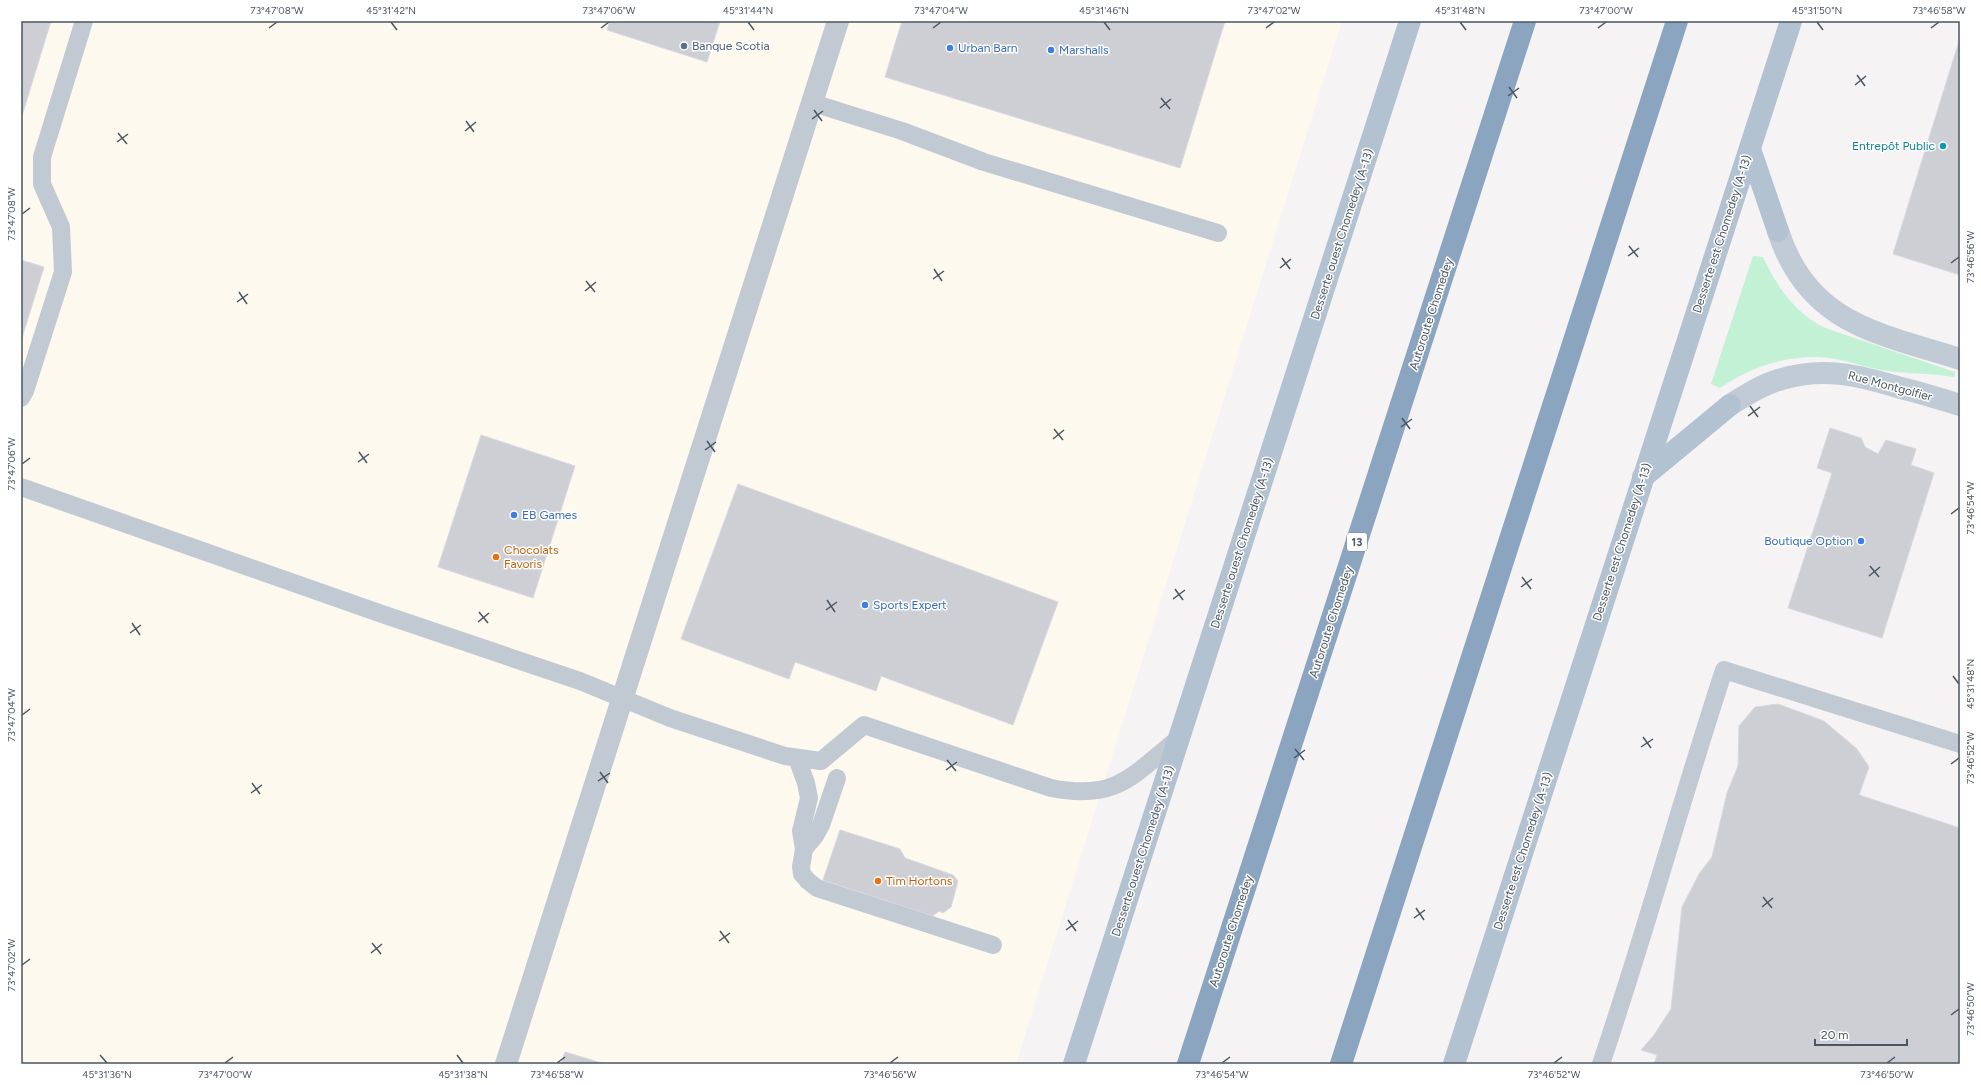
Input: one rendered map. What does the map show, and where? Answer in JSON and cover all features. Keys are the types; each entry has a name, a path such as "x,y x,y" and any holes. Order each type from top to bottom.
{"highway":[{"name":"Autoroute Chomedey","path":"1188,1064 1525,21"},
{"path":"1341,1064 1677,21"}],"main road":[{"name":"Desserte ouest Chomedey (A-13)","path":"1074,1064 1410,21"},
{"name":"Desserte est Chomedey (A-13)","path":"1454,1064 1791,21"},
{"path":"1750,149 1778,231"},
{"path":"1643,477 1730,405"}],"street":[{"path":"506,1064 838,21"},
{"path":"1778,231 1785,254 1794,271 1822,302 1836,313 1877,333 1960,359"},
{"name":"Rue Montgolfier","path":"1730,405 1764,386 1781,379 1800,374 1834,372 1856,375 1960,405"}],"lane":[{"path":"21,398 25,391 63,272 61,227 42,184 42,157 84,21"},
{"path":"813,103 902,131 984,162 1218,233"},
{"path":"21,487 374,611 580,681 670,718 785,756 822,761 864,725 1051,788 1073,792 1091,792 1121,784 1179,738"},
{"path":"1601,1064 1629,981 1695,758 1724,670 1960,744"},
{"path":"797,758 806,783 809,798 801,831 804,849 801,867 802,874 808,881 817,888 993,945"},
{"path":"804,849 815,836 821,825 836,778"}],"shaded area":[{"path":"21,21 1342,21 1016,1064 21,1064"}],"green space":[{"path":"1753,256 1763,257 1774,279 1788,298 1814,322 1825,328 1955,372 1954,377 1875,369 1836,359 1805,357 1775,362 1760,367 1720,388 1711,384"}],"building":[{"path":"21,21 51,21 21,119"},
{"name":"Banque Scotia","path":"610,21 720,21 707,62 607,30"},
{"path":"902,21 1225,21 1180,168 885,77"},
{"name":"Entrepôt Public","path":"1960,38 1960,275 1893,254"},
{"path":"21,260 44,267 21,341"},
{"name":"Boutique Option","path":"1830,428 1861,438 1865,447 1878,454 1886,440 1916,449 1911,465 1934,473 1882,638 1788,608 1832,473 1817,468"},
{"path":"481,435 575,466 533,598 438,567"},
{"path":"738,484 1058,602 1013,725 881,676 876,691 795,662 789,679 681,639"},
{"path":"1778,704 1824,721 1857,749 1869,767 1859,795 1960,828 1960,1064 1654,1064 1657,1055 1641,1050 1654,1035 1671,1009 1682,907 1699,874 1712,857 1727,793 1738,766 1739,726 1755,707"},
{"path":"840,830 900,849 905,858 953,875 958,881 951,907 943,913 939,911 933,916 823,880"},
{"path":"565,1052 605,1064 561,1064"}],"place":[{"name":"Banque Scotia","path":"684,46"},
{"name":"Urban Barn","path":"950,48"},
{"name":"Marshalls","path":"1051,50"},
{"name":"Entrepôt Public","path":"1943,146"},
{"name":"EB Games","path":"514,515"},
{"name":"Boutique Option","path":"1861,541"},
{"name":"Chocolats Favoris","path":"496,557"},
{"name":"Sports Expert","path":"865,605"},
{"name":"Tim Hortons","path":"878,881"}]}
